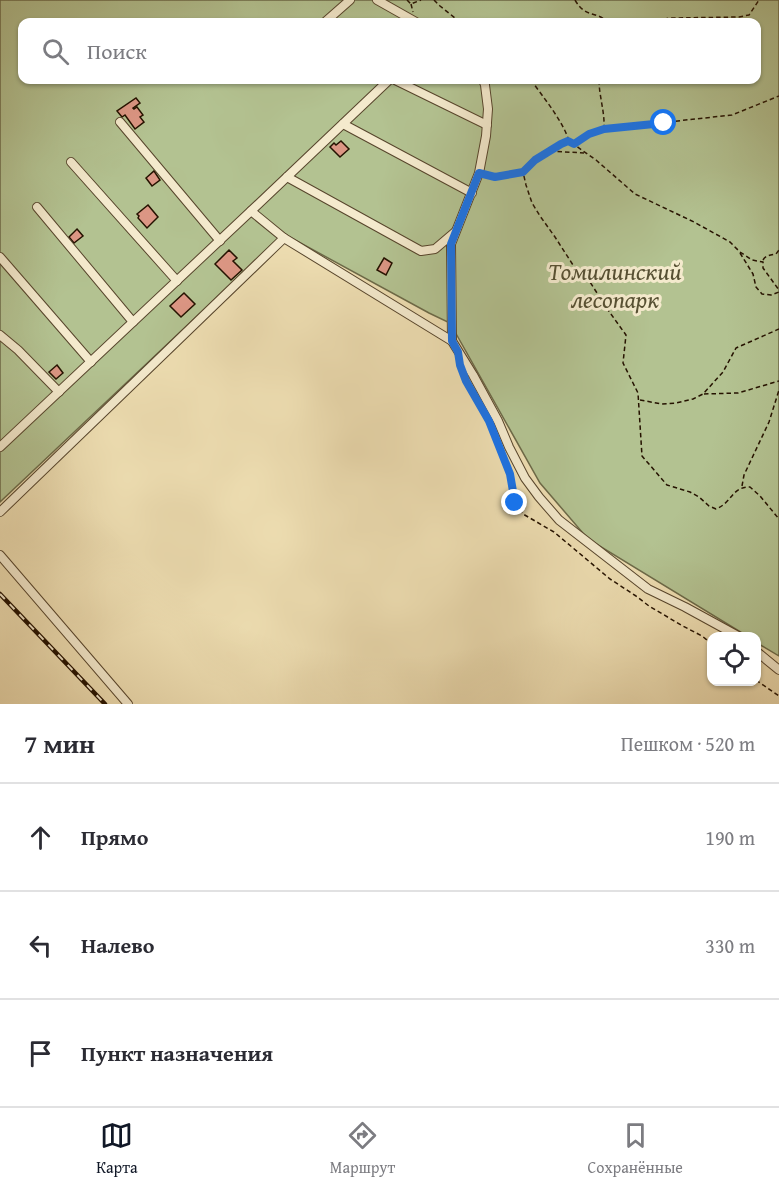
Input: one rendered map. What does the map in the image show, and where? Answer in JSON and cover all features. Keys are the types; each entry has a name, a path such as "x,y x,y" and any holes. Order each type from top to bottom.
{"street":[{"path":"330,18 350,0"},
{"path":"377,0 409,18"},
{"path":"2,442 252,212 384,84"},
{"path":"403,84 487,125"},
{"path":"452,341 451,244 479,173 487,125 488,109 485,84"},
{"path":"120,122 220,241"},
{"path":"343,123 472,193"},
{"path":"71,162 177,281"},
{"path":"287,177 421,251 435,249 456,231"},
{"path":"38,207 133,322"},
{"path":"252,212 284,238 452,341 498,421 508,447 525,478 559,520 648,589 731,632"},
{"path":"0,512 284,238"},
{"path":"0,257 91,362"},
{"path":"0,334 59,392"},
{"path":"0,555 128,704"},
{"path":"761,655 779,670"}],"path":[{"path":"406,0 411,4 422,0"},
{"path":"434,0 455,18"},
{"path":"575,0 584,12 603,18"},
{"path":"670,18 749,15 759,0"},
{"path":"534,84 553,111 568,141 614,174 635,194 730,242 752,260 763,262"},
{"path":"599,84 604,129"},
{"path":"574,144 589,134 604,129 732,115 779,96"},
{"path":"479,173 495,177 523,172 535,160 568,141"},
{"path":"549,151 587,153"},
{"path":"523,172 532,203 540,216 573,265 588,279 626,335 623,363 635,386 639,400 642,456 668,485 690,492 709,506 716,509 728,502 736,490 750,487 779,519"},
{"path":"740,252 753,274 756,286 762,294 771,295 779,291 763,268 763,262 765,257 776,254 779,250"},
{"path":"639,400 669,404 693,399 703,394 723,372 736,348 779,329"},
{"path":"463,373 489,421 510,474"},
{"path":"703,394 738,393 779,381"},
{"path":"742,487 744,475 769,422 779,390"},
{"path":"510,465 515,503 523,514 554,532 610,579 649,606 707,640"},
{"path":"761,683 779,696"}],"green space":[{"name":"Томилинский лесопарк","path":"0,0 779,0 779,656 761,645 761,632 740,632 588,539 540,483 450,323 284,234 0,502"}],"building":[{"path":"136,98 140,103 133,108 137,107 143,115 140,117 144,122 135,129 125,115 122,117 117,111"},
{"path":"341,141 349,149 340,157 330,147"},
{"path":"154,171 160,180 152,186 146,178"},
{"path":"148,205 158,217 147,228 137,214"},
{"path":"77,229 83,236 74,243 69,237"},
{"path":"229,250 237,258 233,261 242,270 231,280 215,264"},
{"path":"384,258 392,263 386,275 377,270"},
{"path":"184,293 195,304 181,317 170,306"},
{"path":"57,365 63,373 56,379 49,372"}],"railway":[{"path":"0,594 105,704"}],"route":[{"path":"515,503 510,474 489,421 466,381 458,352 452,341 451,244 479,173 495,177 523,172 535,160 568,141 574,144 589,134 604,129 664,123"}]}
